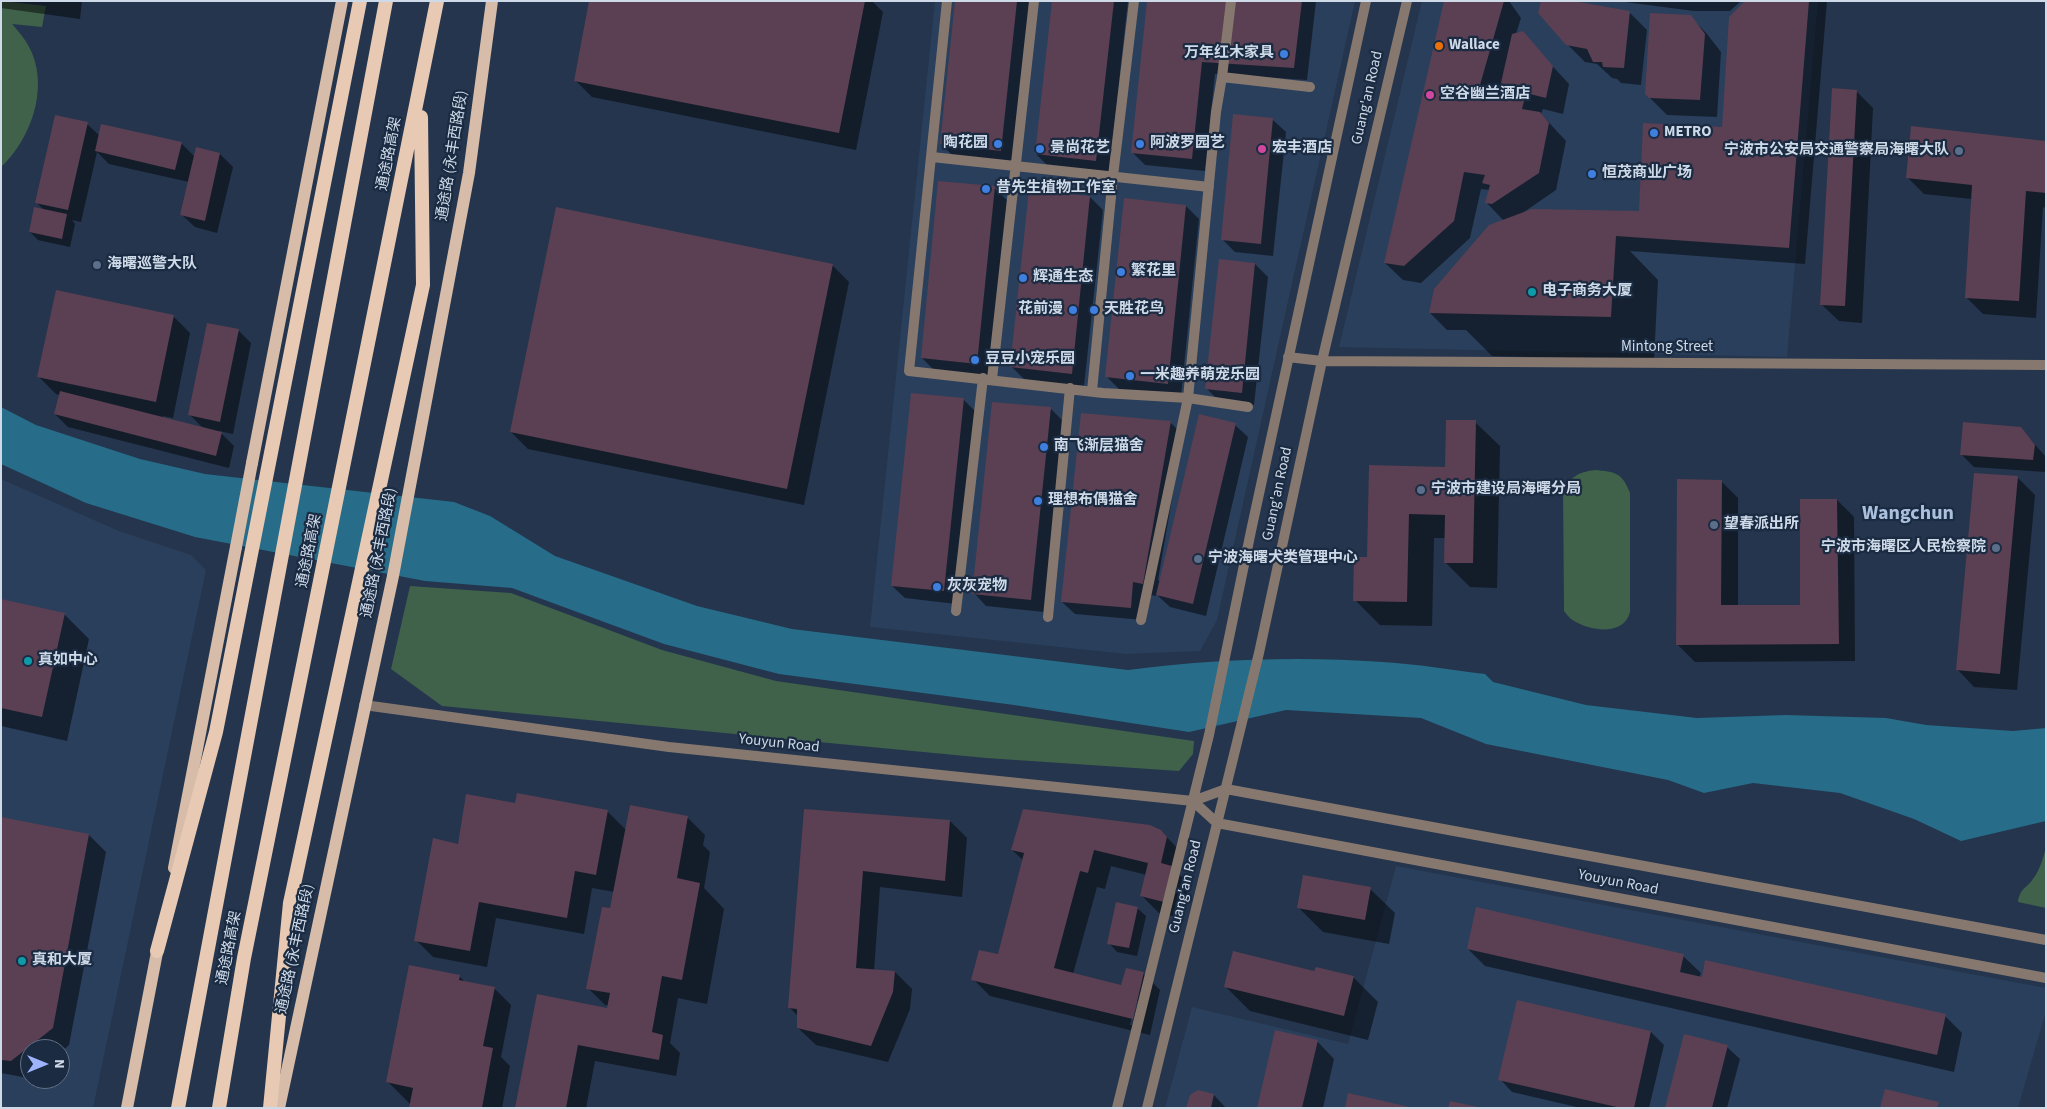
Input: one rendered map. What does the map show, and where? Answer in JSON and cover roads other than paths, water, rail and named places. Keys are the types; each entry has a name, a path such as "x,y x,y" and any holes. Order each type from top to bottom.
{"highway":[{"path":"157,951 216,732 360,1"},
{"name":"通途路高架","path":"178,1108 386,1"},
{"name":"通途路高架","path":"219,1108 246,948 437,1"},
{"path":"270,1108 290,903 423,286 420,89"}],"main road":[{"path":"127,1108 342,1"},
{"name":"通途路 (永丰西路段)","path":"279,1108 393,576 469,173 492,1"}],"street":[{"path":"946,1 932,157 909,371 988,378 1092,391 1188,398 1248,407"},
{"path":"956,611 1016,166 1034,1"},
{"path":"1092,391 1113,176 1134,1"},
{"path":"1141,620 1188,398 1216,112 1231,1"},
{"name":"Guang'an Road","path":"1117,1108 1209,735 1288,357 1366,1"},
{"name":"Guang'an Road","path":"1147,1108 1259,653 1322,361 1406,1"},
{"path":"1222,77 1310,88"},
{"path":"932,157 1209,187"},
{"name":"Mintong Street","path":"1288,357 1322,361 2046,365"},
{"path":"1048,617 1070,388"},
{"name":"Youyun Road","path":"364,705 669,747 1193,801 1226,788 2046,940"},
{"path":"1193,801 1217,823"},
{"name":"Youyun Road","path":"1217,823 2046,978"}],"place":[{"name":"Wallace","path":"1439,46"},
{"name":"万年红木家具","path":"1284,54"},
{"name":"空谷幽兰酒店","path":"1430,95"},
{"name":"METRO","path":"1654,133"},
{"name":"陶花园","path":"998,144"},
{"name":"阿波罗园艺","path":"1140,144"},
{"name":"景尚花艺","path":"1040,149"},
{"name":"宏丰酒店","path":"1262,149"},
{"name":"宁波市公安局交通警察局海曙大队","path":"1959,151"},
{"name":"恒茂商业广场","path":"1592,174"},
{"name":"昔先生植物工作室","path":"986,189"},
{"name":"海曙巡警大队","path":"97,265"},
{"name":"繁花里","path":"1121,272"},
{"name":"辉通生态","path":"1023,278"},
{"name":"电子商务大厦","path":"1532,292"},
{"name":"花前漫","path":"1073,310"},
{"name":"天胜花鸟","path":"1094,310"},
{"name":"豆豆小宠乐园","path":"975,360"},
{"name":"一米趣养萌宠乐园","path":"1130,376"},
{"name":"南飞渐层猫舍","path":"1044,447"},
{"name":"宁波市建设局海曙分局","path":"1421,490"},
{"name":"理想布偶猫舍","path":"1038,501"},
{"name":"望春派出所","path":"1714,525"},
{"name":"宁波市海曙区人民检察院","path":"1996,548"},
{"name":"宁波海曙犬类管理中心","path":"1198,559"},
{"name":"灰灰宠物","path":"937,587"},
{"name":"真如中心","path":"28,661"},
{"name":"真和大厦","path":"22,961"}],"district":[{"name":"Wangchun","path":"1908,515"}]}
